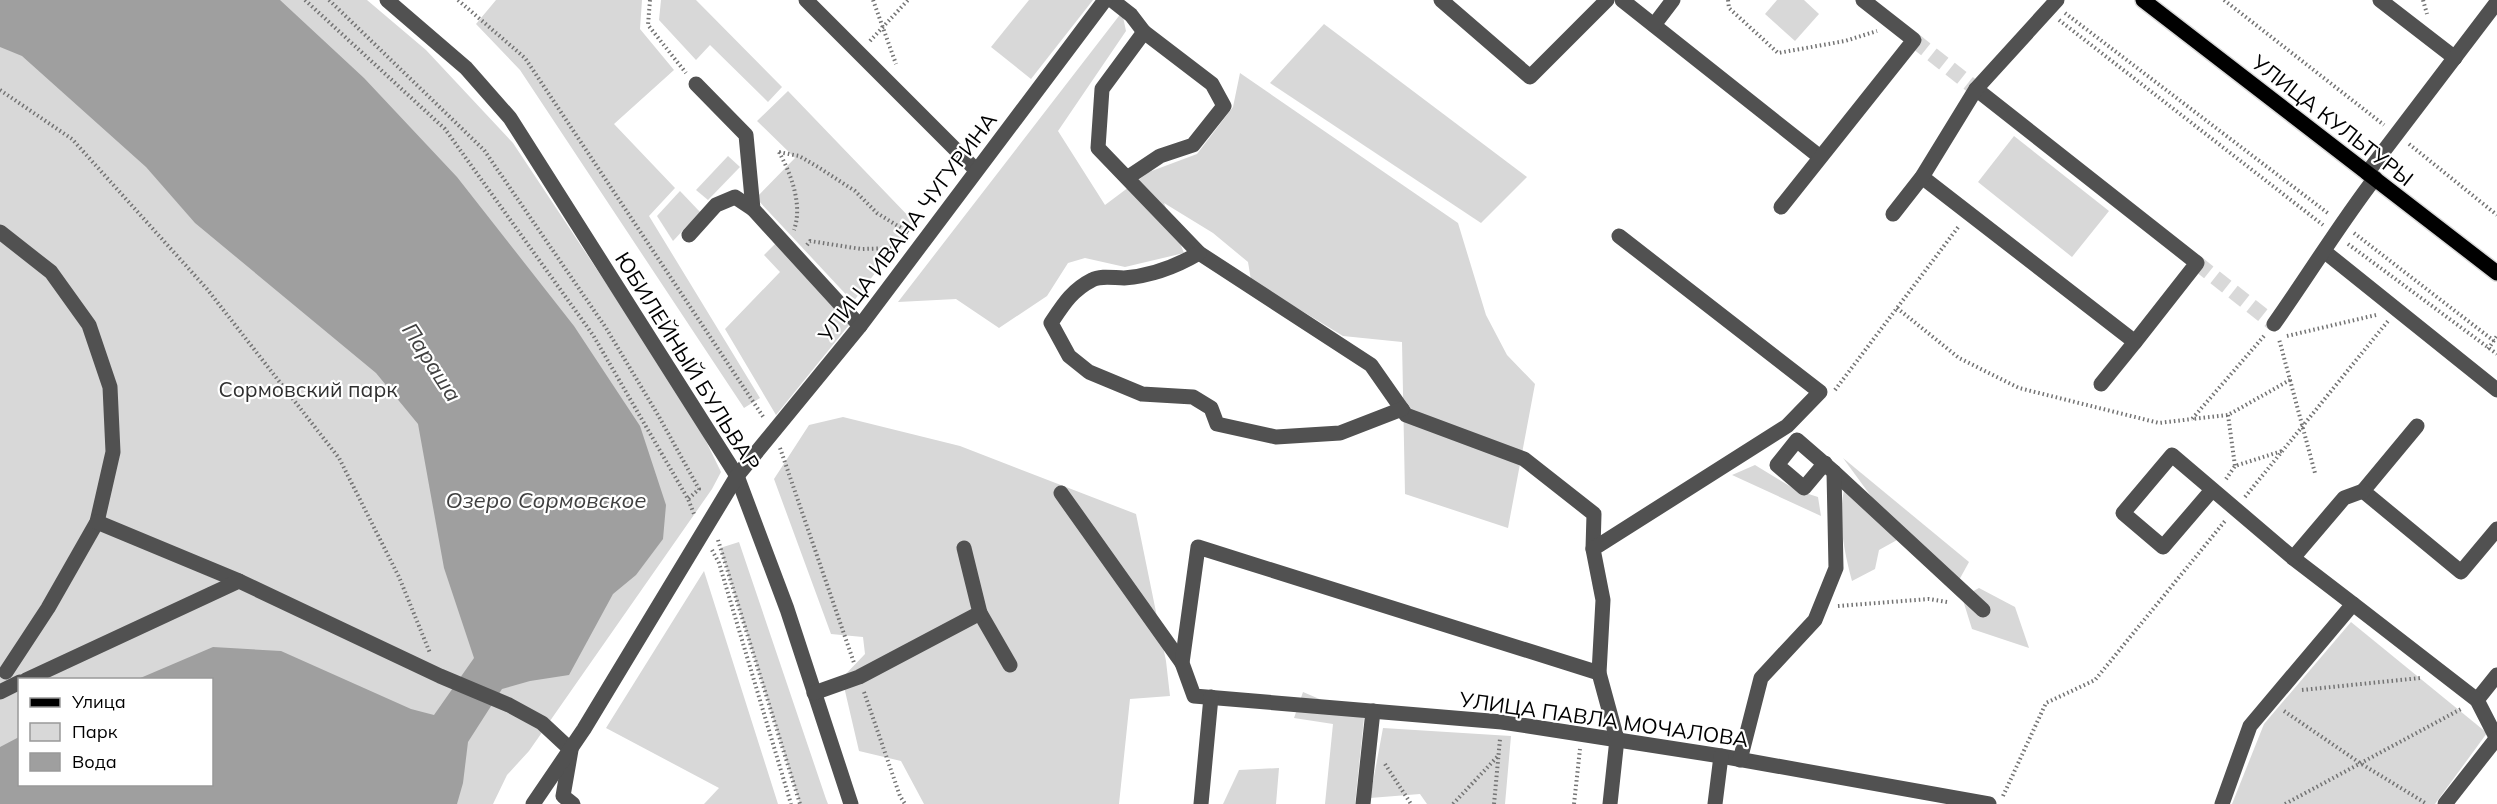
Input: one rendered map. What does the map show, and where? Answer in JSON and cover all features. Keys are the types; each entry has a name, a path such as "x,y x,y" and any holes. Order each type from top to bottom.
{"main road":[{"name":"УЛИЦА КУЛЬТУРЫ","path":"2144,0 2497,273"}],"street":[{"name":"ЮБИЛЕЙНЫЙ БУЛЬВАР","path":"387,0 466,68 510,118 737,476 787,609 851,804"},
{"path":"806,0 976,170"},
{"name":"УЛИЦА ИВАНА ЧУГУРИНА","path":"534,804 571,750 737,476 860,326 1105,0"},
{"path":"1112,0 1131,15 1144,32 1212,84 1224,106 1193,145 1160,156 1127,178"},
{"path":"1441,0 1530,77 1607,0"},
{"path":"1622,0 1820,158"},
{"path":"1654,25 1673,0"},
{"path":"1781,207 1914,40 1863,0"},
{"path":"2380,0 2455,58"},
{"path":"2276,331 2396,134 2497,2"},
{"path":"1893,214 1922,177 1976,89 2053,5"},
{"path":"1144,32 1102,89 1098,148 1199,253 1371,365 1406,415 1524,459 1594,514 1593,549 1604,600 1599,673 1617,739 1610,804"},
{"path":"696,84 746,135 753,209"},
{"path":"1976,89 2197,263 2101,384"},
{"path":"1922,177 2134,342"},
{"path":"689,235 716,205 735,197 753,209 860,326"},
{"path":"0,232 51,272 89,325 110,387 113,452 97,522 48,608 6,672"},
{"path":"1593,549 1787,426 1820,392 1619,236"},
{"path":"2325,252 2497,390"},
{"path":"1199,253 1182,263 1156,271 1126,278 1094,278 1070,294 1051,323 1069,356 1089,372 1142,394 1193,398 1211,408 1216,424 1276,437 1340,432 1402,409"},
{"path":"2293,558 2344,498 2363,490 2417,426"},
{"path":"2212,489 2163,547 2123,513 2172,456 2212,489 2293,558 2477,700 2497,739 2445,804"},
{"path":"1740,760 1761,678 1815,620 1836,568 1829,467 1983,610"},
{"path":"2363,490 2461,572 2497,529"},
{"path":"1061,493 1182,663 1194,696 1211,698 1201,804"},
{"path":"97,522 239,582 440,676 509,705 542,723 571,750 563,796 573,804"},
{"path":"1182,663 1198,547 1599,673"},
{"path":"964,548 980,613 1010,665"},
{"path":"30,678 239,582"},
{"path":"2222,804 2250,726 2352,604"},
{"path":"814,693 859,677 980,613"},
{"path":"2477,700 2497,675"},
{"path":"0,692 18,683"},
{"name":"УЛИЦА ПАВЛА МОЧАЛОВА","path":"1211,698 1502,722 1721,756 1989,804"},
{"path":"1363,804 1373,711"},
{"path":"1715,804 1721,756"}],"path":[{"path":"305,0 445,129 593,335 688,499 707,527 800,804"},
{"path":"329,0 484,150 606,328 658,415 707,504 707,527 791,804"},
{"path":"458,0 525,58 774,432 900,796 905,804"},
{"path":"650,0 648,25 663,48 696,84"},
{"path":"873,0 899,71"},
{"path":"859,53 908,0"},
{"path":"1728,0 1729,8 1778,53 1845,40 1895,25"},
{"path":"2224,0 2497,215"},
{"path":"2053,5 2497,354"},
{"path":"2053,5 2337,228 2495,339 2488,349"},
{"path":"0,90 72,139 207,289 339,458 399,577 440,676"},
{"path":"791,251 797,221 796,205 793,182 779,152 799,156 818,167 855,191 877,213 924,242"},
{"path":"1833,392 1968,213"},
{"path":"791,251 810,241 861,249 889,250 924,242"},
{"path":"1897,308 1959,358 2019,388 2159,423 2228,416 2290,380"},
{"path":"2192,419 2276,331 2322,329 2397,310"},
{"path":"2000,804 2046,703 2095,680 2397,310"},
{"path":"2276,331 2315,473"},
{"path":"2228,416 2235,466"},
{"path":"2225,479 2235,466 2283,450"},
{"path":"688,499 699,489"},
{"path":"1820,608 1929,599 1948,602"},
{"path":"2292,691 2445,675"},
{"path":"2285,804 2477,700"},
{"path":"2279,707 2360,763 2427,804"},
{"path":"1494,804 1502,722"},
{"path":"1574,804 1581,734"},
{"path":"1370,741 1411,804"},
{"path":"1453,804 1499,756"}],"green space":[{"name":"Сормовский парк","path":"0,0 367,0 426,50 513,143 639,333 703,435 721,472 712,489 529,751 507,775 493,804 0,804"},
{"path":"496,0 642,0 640,29 674,70 614,124 675,188 649,216 760,398 744,408 520,70 476,24"},
{"path":"661,0 696,0 782,87 768,102 710,45 696,60 659,20"},
{"path":"1029,0 1093,0 1031,79 991,47"},
{"path":"1777,0 1804,0 1819,14 1795,41 1765,14"},
{"path":"1122,12 1126,31 1058,131 1105,205 1149,172 1197,154 1233,107 1240,73 1458,223 1486,315 1507,355 1535,384 1508,528 1405,494 1402,342 1343,336 1251,280 1248,262 1213,233 1164,203 1184,253 1125,267 1085,258 1068,263 1047,296 999,328 956,299 898,302"},
{"path":"1324,24 1527,177 1481,223 1270,83"},
{"path":"788,91 914,222 853,302 756,198 795,158 757,121"},
{"path":"2014,136 2109,211 2072,257 1978,182"},
{"path":"728,156 740,167 708,200 696,190"},
{"path":"680,191 700,212 673,241 657,216"},
{"path":"776,243 849,325 776,415 725,329 780,272 764,255"},
{"path":"843,417 960,446 1136,514 1166,661 1170,696 1130,699 1119,804 924,804 901,761 859,751 842,678 865,654 863,637 831,634 774,479 809,425"},
{"path":"1843,458 1969,562 1958,582 1879,507"},
{"path":"1755,465 1796,490 1818,497 1821,516 1732,475"},
{"path":"1845,486 1897,540 1879,550 1875,569 1852,581 1844,546 1842,522"},
{"path":"739,542 828,804 800,804 720,548"},
{"path":"704,571 778,804 704,804 719,788 606,728"},
{"path":"1979,588 2015,607 2029,648 1972,629 1962,597"},
{"path":"2351,622 2487,733 2435,804 2232,804 2264,724"},
{"path":"1303,692 1364,718 1355,804 1325,804 1333,724 1294,718"},
{"path":"1383,728 1511,736 1505,804 1427,804 1420,794 1370,798"},
{"path":"1279,768 1276,804 1223,804 1239,770"}],"water":[{"name":"Озеро Сормовское","path":"0,0 280,0 364,78 457,177 574,326 640,426 666,505 663,539 636,575 613,594 569,675 530,681 502,689 468,742 463,783 457,804 0,804 0,747 18,738 18,786 213,786 213,678 140,678 213,647 281,651 411,709 434,715 474,658 444,568 418,424 376,373 195,223 146,167 22,56 0,47"}],"tunnel":[{"path":"1914,40 1976,89"},
{"path":"2197,263 2274,324"}],"water label":[{"name":"Параша","path":"432,362"}]}
